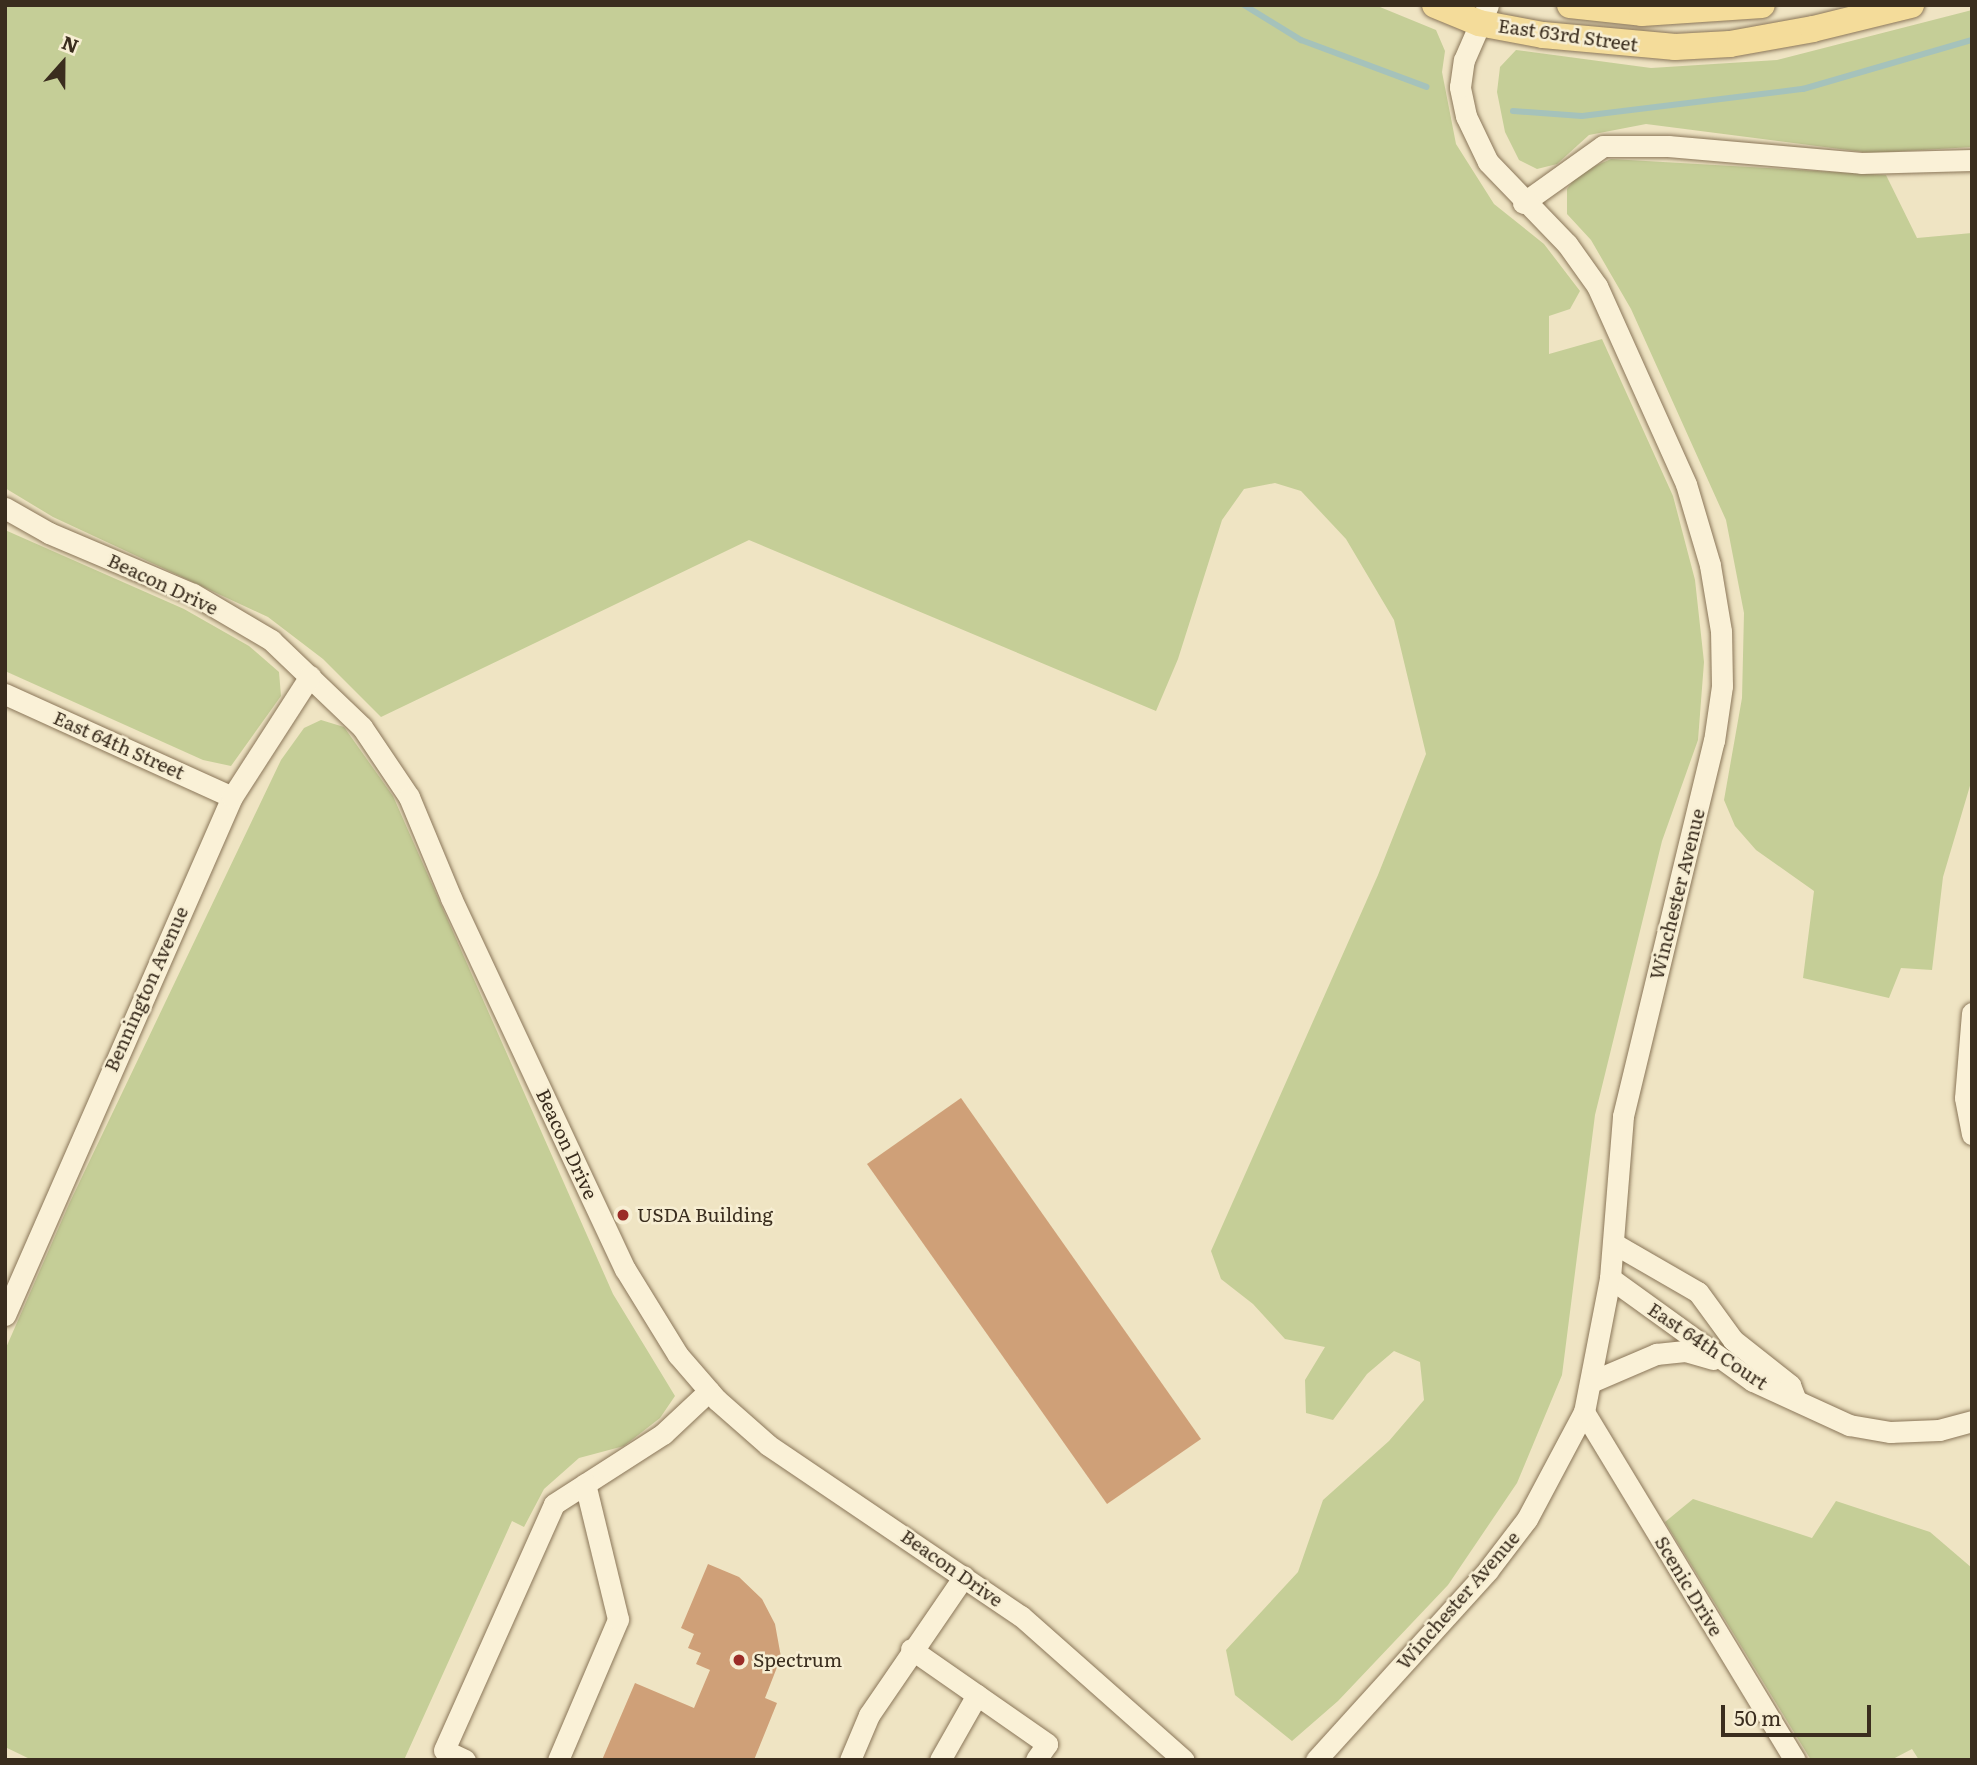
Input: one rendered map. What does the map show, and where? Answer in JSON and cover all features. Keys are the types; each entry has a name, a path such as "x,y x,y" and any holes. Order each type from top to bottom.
{"main road":[{"name":"East 63rd Street","path":"1435,5 1608,44 1675,47 1730,44 1813,29 1911,5"},
{"name":"East 63rd Street","path":"1570,5 1642,13 1762,5"}],"street":[{"name":"Winchester Avenue","path":"1316,1760 1496,1560 1527,1519 1584,1412 1593,1381 1610,1278 1614,1174 1623,1116 1714,741 1721,686 1721,631 1710,565 1686,484 1597,286 1567,244 1524,204 1488,162 1466,116 1460,87 1483,14"},
{"path":"1524,204 1603,146 1668,146 1860,163 1972,160"},
{"name":"Beacon Drive","path":"5,508 49,533 193,594 271,640 362,727 409,797 451,898 625,1269 678,1355 709,1391 768,1445 1021,1616 1184,1760"},
{"name":"Bennington Avenue","path":"5,1315 232,797 310,676"},
{"name":"East 64th Street","path":"5,694 232,797"},
{"path":"1972,1013 1965,1098 1972,1134"},
{"path":"1613,1243 1698,1292 1733,1340 1790,1385 1796,1400"},
{"name":"East 64th Court","path":"1610,1278 1735,1368 1849,1425 1890,1432 1939,1430 1972,1421"},
{"path":"1593,1381 1656,1354 1675,1352 1709,1357 1735,1368"},
{"path":"466,1760 441,1755 554,1504 663,1434 709,1391"},
{"name":"Scenic Drive","path":"1584,1412 1795,1760"},
{"path":"558,1760 618,1619 585,1484"},
{"path":"850,1760 869,1715 911,1649 964,1576"},
{"path":"911,1649 1046,1744 1036,1760"},
{"path":"940,1760 977,1695"}],"green space":[{"path":"5,5 1375,5 1436,30 1445,51 1442,72 1456,144 1494,204 1544,244 1580,291 1570,309 1549,316 1549,354 1602,339 1673,496 1695,580 1704,662 1698,740 1662,841 1595,1115 1562,1375 1517,1483 1448,1585 1338,1701 1292,1741 1235,1695 1226,1650 1298,1572 1323,1500 1389,1441 1424,1400 1420,1362 1394,1351 1367,1374 1333,1420 1306,1413 1305,1380 1325,1347 1285,1339 1253,1304 1221,1279 1211,1251 1378,875 1426,754 1394,620 1346,539 1301,491 1275,483 1244,489 1222,520 1178,659 1156,711 749,540 381,717 323,659 268,617 53,517 5,488"},
{"path":"1972,10 1972,147 1871,153 1646,124 1589,135 1557,164 1537,169 1519,160 1505,132 1497,92 1500,67 1516,50 1651,68 1777,60"},
{"path":"1611,159 1886,175 1917,238 1972,233 1972,779 1943,877 1932,970 1901,968 1889,998 1803,978 1814,891 1756,850 1735,826 1724,800 1742,698 1744,613 1726,520 1631,309 1591,240 1567,214 1567,189 1579,173"},
{"path":"5,530 184,609 249,646 279,672 281,696 231,766 203,760 5,671"},
{"path":"321,720 344,727 393,796 613,1294 675,1396 660,1418 624,1446 579,1458 544,1489 524,1527 512,1521 404,1760 32,1760 5,1747 5,1350 69,1204 281,760 304,728"},
{"path":"1693,1499 1812,1538 1836,1501 1930,1532 1972,1568 1972,1760 1919,1760 1912,1749 1891,1760 1811,1760 1665,1522"}],"building":[{"path":"961,1098 1201,1439 1107,1504 867,1164"},
{"name":"Spectrum","path":"708,1564 739,1577 762,1599 775,1624 781,1657 765,1698 777,1703 754,1760 602,1760 635,1683 694,1708 710,1670 696,1664 701,1653 688,1648 694,1634 681,1628"}],"waterway":[{"path":"1244,5 1301,40 1427,87"},
{"path":"1513,111 1582,116 1803,89 1972,40"}],"place":[{"name":"USDA Building","path":"623,1215"},
{"name":"Spectrum","path":"739,1660"}]}
